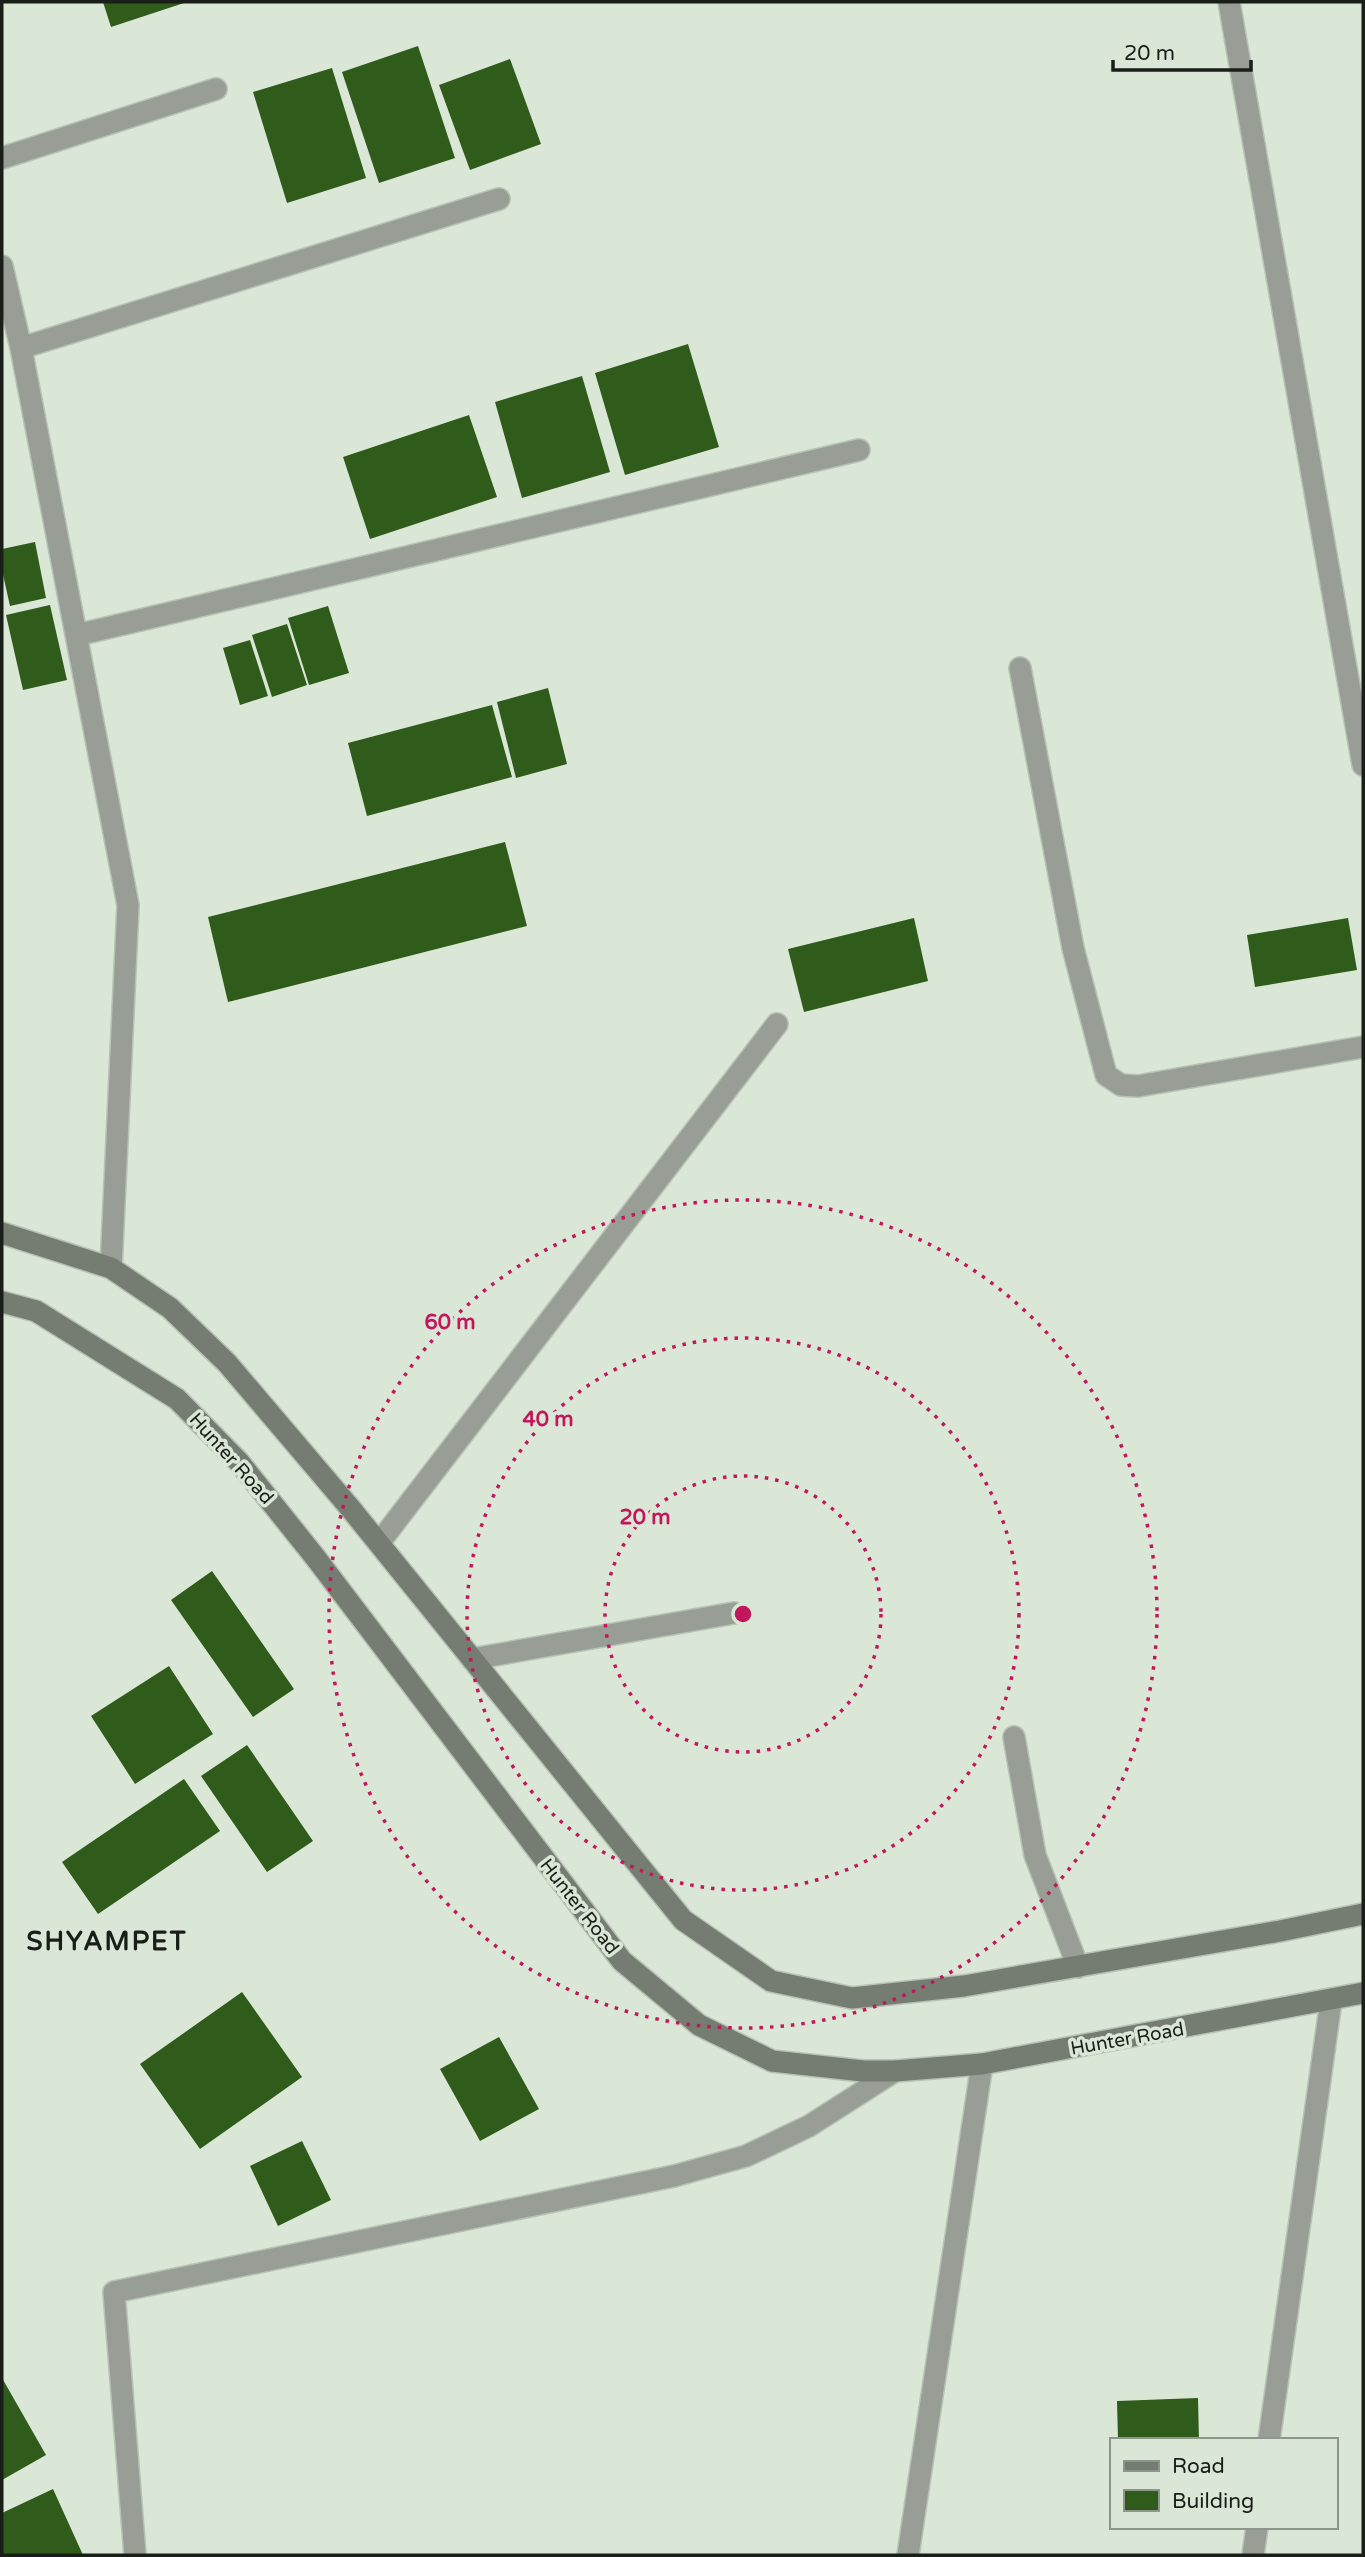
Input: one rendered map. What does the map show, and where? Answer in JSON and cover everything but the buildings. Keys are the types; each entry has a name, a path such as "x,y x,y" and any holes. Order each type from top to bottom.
{"main road":[{"path":"2,1233 111,1268 170,1308 227,1363 379,1543 683,1920 771,1981 852,1998 964,1986 1280,1931 1363,1913"},
{"name":"Hunter Road","path":"2,1302 36,1311 177,1399 239,1462 316,1557 622,1961 699,2025 772,2061 863,2071 895,2071 982,2064 1363,1993"}],"street":[{"path":"1229,2 1363,765"},
{"path":"2,158 216,89"},
{"path":"21,348 499,199"},
{"path":"2,266 21,348 128,905 111,1268"},
{"path":"77,635 859,450"},
{"path":"1020,668 1073,948 1106,1075 1121,1085 1138,1086 1363,1047"},
{"path":"379,1543 776,1024"},
{"path":"472,1659 734,1613"},
{"path":"1014,1737 1035,1855 1078,1967"},
{"path":"1269,2438 1331,2001"},
{"path":"908,2555 982,2064"},
{"path":"135,2555 114,2291 686,2173 746,2156 809,2126 895,2071"},
{"path":"1253,2555 1257,2529"}],"district":[{"name":"SHYAMPET","path":"107,1941"}]}
